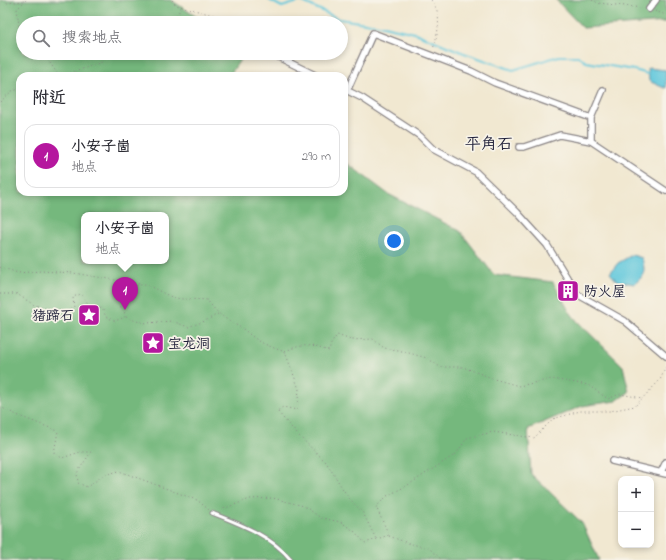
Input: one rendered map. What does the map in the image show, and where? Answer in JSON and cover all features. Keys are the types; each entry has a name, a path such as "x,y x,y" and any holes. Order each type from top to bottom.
{"street":[{"path":"649,9 656,0"},
{"path":"348,86 374,33 471,71 495,83 590,118"},
{"path":"284,60 309,72"},
{"path":"591,141 590,118 603,90"},
{"path":"348,91 362,98 420,136 433,149 476,172 517,212 547,245 577,294 625,320 666,356"},
{"path":"519,147 524,147 560,135 591,141 666,191"},
{"path":"612,461 664,473 666,462"}],"lane":[{"path":"212,513 240,524 265,538 287,555 291,560"}],"path":[{"path":"4,0 7,3 26,0"},
{"path":"18,16 17,9 26,0"},
{"path":"172,0 176,5 217,16"},
{"path":"431,0 437,6 438,34 431,56"},
{"path":"592,0 598,3 649,9 666,15"},
{"path":"177,16 181,6"},
{"path":"48,60 55,72"},
{"path":"74,72 104,60"},
{"path":"0,102 12,91 16,90"},
{"path":"0,267 18,273 41,271 72,273 151,286 165,295 176,298 208,300 218,314 245,330 254,338 284,352 299,389 297,410 283,407 277,411 298,435 326,462 348,497 363,513 376,539"},
{"path":"125,317 124,308 120,308 124,295 140,284"},
{"path":"0,294 16,294 34,305 65,312 74,308 72,297 81,294 89,305 83,313 102,308 106,317 115,321 125,317 147,323 172,321 188,327 206,321 218,314"},
{"path":"284,352 298,346 311,345 329,352 331,344 337,335 351,340 373,339 384,348 398,350 426,358 440,368 463,366 494,379 519,386 552,378 588,385 608,399 620,394 642,399"},
{"path":"389,535 376,507 388,496 456,454 467,438 493,432 534,438 553,419 580,411 610,411 635,406 660,380 666,367"},
{"path":"0,406 19,416 58,431 54,453 62,458 80,452 91,452 77,473 78,483 87,487 104,475 119,471 197,500 212,513 250,499 273,498 304,506 321,518 341,522 354,531 365,543 389,535 405,542 430,549 442,560"}],"green space":[{"path":"0,0 171,0 195,16 16,16 16,60 240,60 232,72 16,72 16,196 348,196 348,164 388,194 460,231 494,275 553,282 569,311 577,321 623,366 629,392 616,401 582,406 528,429 531,474 582,523 599,560 0,560"},
{"path":"556,0 666,0 666,22 583,28"}],"water":[{"path":"648,68 666,70 666,88 649,81"},
{"path":"632,255 642,258 644,266 643,275 634,284 617,281 610,273 618,263"}],"waterway":[{"path":"269,0 282,7 301,1 333,16"},
{"path":"348,20 415,33 464,53 513,70 559,56 578,56 586,62 634,70 648,74"}],"place":[{"name":"防火屋","path":"568,291"},
{"name":"小安子崮","path":"125,310"},
{"name":"猪蹄石","path":"89,315"},
{"name":"宝龙洞","path":"153,343"}],"district":[{"name":"平角石","path":"489,143"}]}
